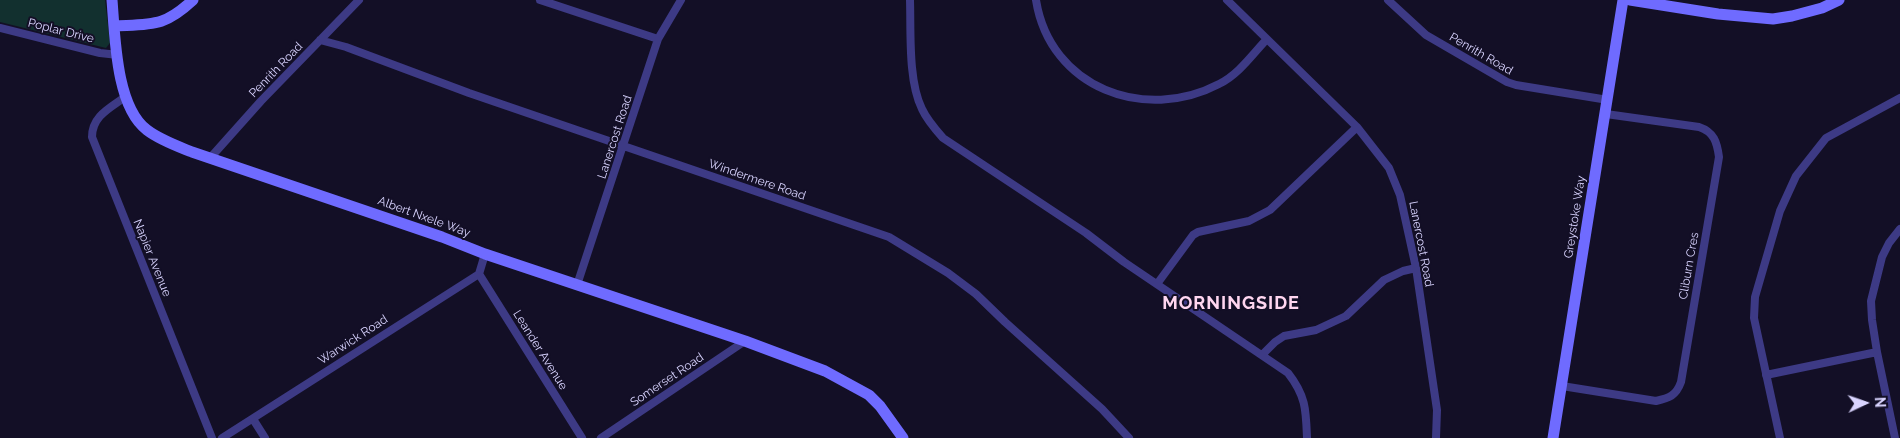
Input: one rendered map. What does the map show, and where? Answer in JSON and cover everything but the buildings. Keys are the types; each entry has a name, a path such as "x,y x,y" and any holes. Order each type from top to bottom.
{"main road":[{"name":"Albert Nxele Way","path":"112,0 125,98 133,116 148,131 192,152 442,237 485,254 745,341 825,371 836,372 873,391 903,434"},
{"path":"114,26 161,22 178,14 193,0"},
{"name":"Greystoke Way","path":"1553,438 1623,0"},
{"path":"1630,0 1718,14 1773,19 1816,10 1839,0"}],"street":[{"name":"Penrith Road","path":"211,157 359,0"},
{"path":"540,0 658,39"},
{"name":"Lanercost Road","path":"577,284 658,39 681,0"},
{"path":"910,0 913,81 917,97 930,122 943,138 1018,190 1086,233 1288,373 1300,389 1306,406 1307,438"},
{"path":"1036,0 1044,29 1061,56 1081,76 1122,97 1160,100 1192,96 1220,84 1232,75 1266,40"},
{"name":"Lanercost Road","path":"1227,0 1357,127 1389,168 1402,203 1416,268 1437,410 1436,438"},
{"name":"Penrith Road","path":"1388,0 1426,35 1508,82 1516,85 1608,100"},
{"name":"Poplar Drive","path":"0,28 100,53 118,55"},
{"name":"Windermere Road","path":"320,40 346,47 469,93 889,237 909,248 976,294 1102,409 1129,438"},
{"name":"Napier Avenue","path":"125,98 100,114 92,129 92,137 212,438"},
{"path":"1780,438 1754,318 1755,296 1780,211 1796,176 1826,138 1900,98"},
{"name":"Cliburn Cres","path":"1562,386 1656,401 1670,398 1677,392 1681,382 1719,157 1718,146 1709,130 1606,114"},
{"path":"1157,284 1193,235 1198,232 1229,227 1249,221 1270,210 1357,127"},
{"path":"1897,433 1877,352 1871,301 1882,257 1889,243 1900,229"},
{"path":"479,274 485,254"},
{"path":"1262,355 1284,336 1316,330 1346,316 1384,280 1403,270 1416,268"},
{"name":"Warwick Road","path":"222,438 479,274"},
{"name":"Leander Avenue","path":"479,274 582,438"},
{"name":"Somerset Road","path":"601,438 745,341"},
{"path":"1766,375 1877,352"},
{"path":"253,419 265,438"}],"green space":[{"path":"0,0 105,0 110,43 106,48 0,22"}],"district":[{"name":"MORNINGSIDE","path":"1231,304"}]}
